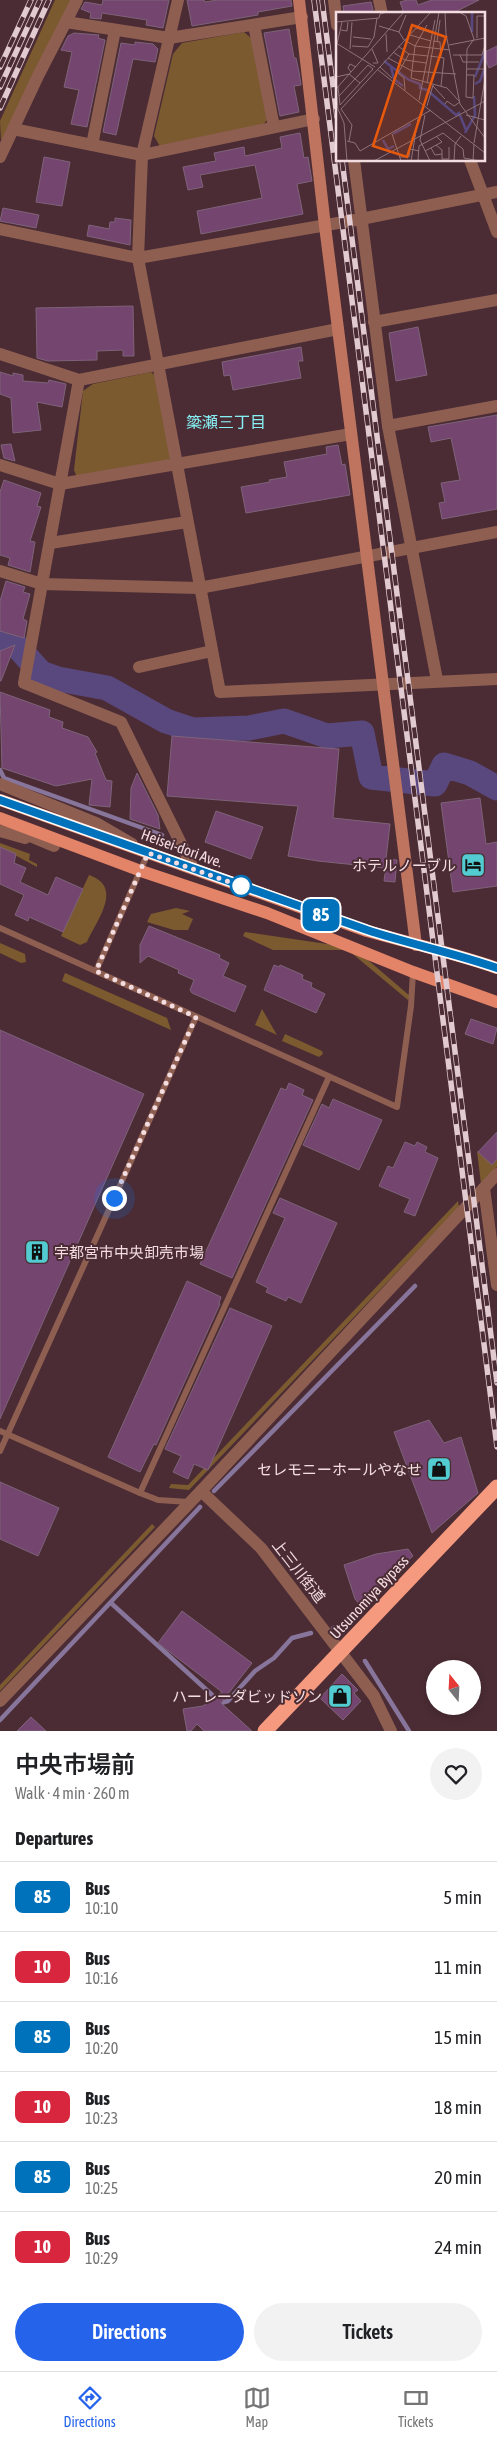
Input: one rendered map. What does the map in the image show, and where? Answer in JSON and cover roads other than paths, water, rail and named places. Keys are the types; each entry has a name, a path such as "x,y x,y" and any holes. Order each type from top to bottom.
{"highway":[{"name":"Utsunomiya Bypass","path":"265,1731 497,1486"}],"main road":[{"name":"Heisei-dori Ave.","path":"0,800 358,928 416,945 458,954 497,968"},
{"path":"0,818 141,871 267,913 413,972 497,1002"}],"street":[{"path":"0,157 77,0"},
{"path":"178,0 142,155 138,258 220,692 437,680 497,679"},
{"path":"299,0 325,226 416,945"},
{"path":"334,0 336,17"},
{"path":"66,22 169,38 302,17"},
{"path":"254,25 274,127"},
{"path":"92,145 116,30"},
{"path":"13,129 142,155 314,119"},
{"path":"354,161 388,426 437,680"},
{"path":"470,161 497,232"},
{"path":"0,229 138,258 325,226 497,192"},
{"path":"374,322 497,300"},
{"path":"0,354 79,380 338,329"},
{"path":"79,380 24,683 121,722 193,868"},
{"path":"388,426 497,406"},
{"path":"0,465 60,484 351,434"},
{"path":"50,543 187,522"},
{"path":"0,571 42,584 199,588 412,550 497,532"},
{"path":"139,667 212,651"},
{"path":"0,784 96,823 148,853"},
{"path":"0,823 54,846 0,831"},
{"path":"0,1701 191,1502 497,1174"},
{"path":"484,1188 497,1285"},
{"name":"上三川街道","path":"201,1491 261,1548 374,1696 391,1731"}],"lane":[{"path":"96,971 148,853"},
{"path":"0,928 396,1107 411,1006 413,972"},
{"path":"0,1451 196,1017"},
{"path":"140,1494 329,1077"},
{"path":"0,1431 140,1494 158,1500 191,1502"}],"waterway":[{"path":"0,643 15,644 41,673 58,679 107,688 166,721 193,730 249,728 284,721 327,736 362,733 371,777 435,784 444,765 470,773 497,788"},
{"path":"0,770 4,778 162,835"},
{"path":"214,1491 415,1286"},
{"path":"0,1720 200,1507"},
{"path":"111,1603 221,1703 228,1701 255,1671 274,1658 292,1638 311,1633"},
{"path":"333,1628 342,1626"},
{"path":"365,1661 409,1731"}],"railway":[{"path":"0,67 31,0"},
{"path":"0,87 40,0"},
{"path":"0,108 49,0"},
{"path":"314,0 497,1447"},
{"path":"322,0 336,109"},
{"path":"342,161 497,1383"}],"place":[{"name":"ホテルノーブル","path":"473,865"},
{"name":"宇都宮市中央卸売市場","path":"37,1252"},
{"name":"セレモニーホールやなせ","path":"439,1469"},
{"name":"ハーレーダビッドソン","path":"340,1696"}],"district":[{"name":"簗瀬三丁目","path":"226,422"}]}
